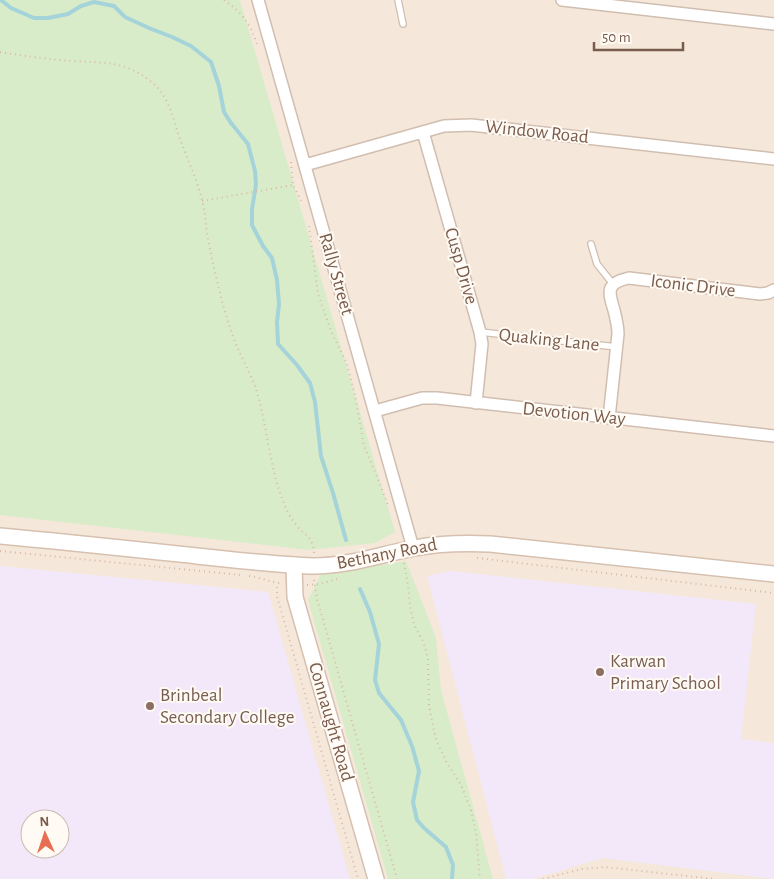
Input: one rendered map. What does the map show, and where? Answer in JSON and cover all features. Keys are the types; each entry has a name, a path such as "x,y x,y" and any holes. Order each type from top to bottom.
{"street":[{"name":"Rally Street","path":"258,0 375,411 407,557"},
{"path":"562,0 774,24"},
{"name":"Window Road","path":"305,166 444,126 471,125 774,159"},
{"name":"Cusp Drive","path":"423,132 480,332 482,344 476,403"},
{"name":"Iconic Drive","path":"613,284 629,278 760,294 774,290"},
{"path":"609,418 618,334 609,291 613,284"},
{"name":"Devotion Way","path":"375,411 422,398 437,398 774,436"},
{"name":"Bethany Road","path":"0,536 314,566 407,557 444,543 490,544 774,574"},
{"name":"Connaught Road","path":"294,565 296,597 376,879"}],"lane":[{"path":"398,0 403,24"},
{"path":"591,244 597,264 613,284"},
{"name":"Quaking Lane","path":"480,332 617,347"}],"path":[{"path":"224,0 243,15 250,25 260,51"},
{"path":"0,52 34,58 113,63 126,67 151,81 163,94 171,109 202,201 212,262 224,307 235,342 256,389 281,497 292,521 312,540 314,547 314,584 317,599 397,879"},
{"path":"290,159 293,185 302,202"},
{"path":"202,201 293,185"},
{"path":"309,226 318,294 324,315 347,364 356,395 364,446 390,512"},
{"path":"0,551 250,576 266,581 295,584 320,584 337,579"},
{"path":"407,557 410,606 414,625 423,640 428,659 428,700 432,725 437,742 447,763 461,784 471,810 476,834 480,879"},
{"path":"474,558 774,593"},
{"path":"277,587 280,605 358,879"},
{"path":"543,879 582,869 605,867 715,879"}],"shaded area":[{"path":"0,0 774,0 774,879 0,879"},
{"name":"Brinbeal Secondary College","path":"0,566 268,592 350,879 0,879"},
{"name":"Karwan Primary School","path":"451,571 756,604 741,739 774,743 774,879 603,858 532,879 506,879 427,576"}],"green space":[{"path":"0,0 240,0 395,532 375,543 309,550 0,515"},
{"path":"406,561 436,638 441,690 493,879 388,879 308,600 321,574"}],"waterway":[{"path":"1,0 11,8 34,18 48,18 68,14 81,6 94,2 114,6 125,17 191,46 211,62 219,86 224,112 248,144 255,171 256,185 252,209 252,225 272,258 277,280 279,304 277,322 278,344 310,383 315,402 321,456 346,540"},
{"path":"360,589 370,612 379,644 375,680 379,693 401,720 412,746 419,771 413,802 417,820 446,847 453,865 452,879"}],"place":[{"name":"Karwan Primary School","path":"600,672"},
{"name":"Brinbeal Secondary College","path":"150,706"}]}
